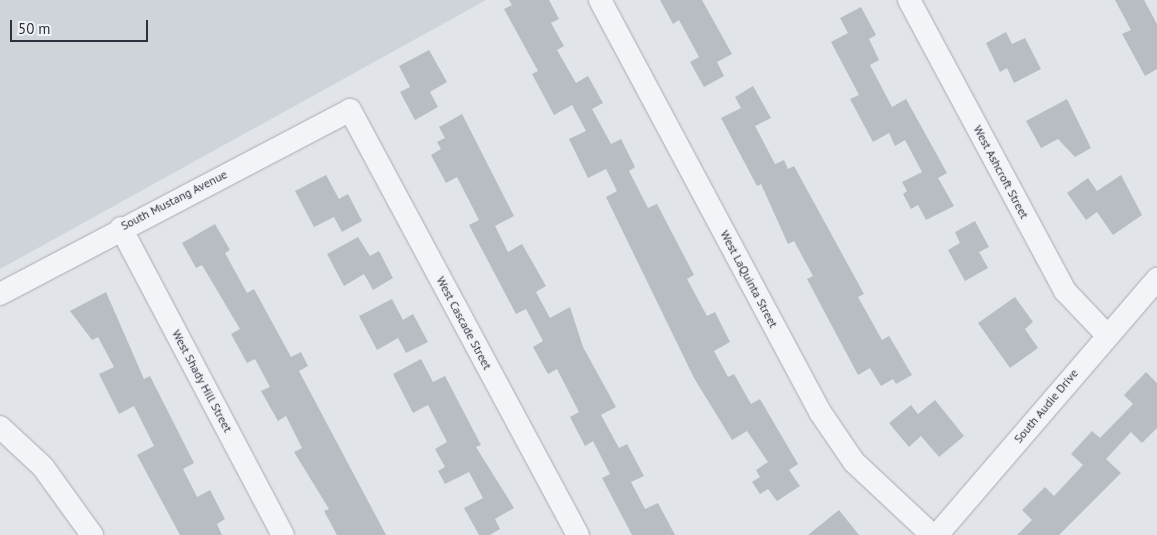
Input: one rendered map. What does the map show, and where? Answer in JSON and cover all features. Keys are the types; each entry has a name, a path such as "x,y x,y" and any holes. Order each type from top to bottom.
{"street":[{"name":"West LaQuinta Street","path":"600,0 820,412 854,462 932,535"},
{"name":"West Ashcroft Street","path":"909,0 1065,291 1106,334"},
{"name":"South Mustang Avenue","path":"0,294 121,228 350,110"},
{"name":"West Cascade Street","path":"350,110 578,535"},
{"name":"West Shady Hill Street","path":"121,228 283,535"},
{"name":"South Audie Drive","path":"937,535 1106,334 1157,279"},
{"path":"0,427 43,468 92,535"}],"shaded area":[{"path":"0,0 486,0 0,269"}],"building":[{"path":"509,0 549,0 559,19 551,23 564,46 557,50 576,83 588,76 603,103 592,109 611,144 621,139 635,167 629,171 648,208 657,204 694,275 687,279 707,316 715,312 730,342 714,351 728,377 734,374 751,404 760,399 798,464 789,470 800,486 777,501 768,489 760,494 752,482 760,477 756,470 768,462 747,431 732,440 694,378 606,197 617,191 606,169 588,178 569,139 586,131 572,105 554,115 532,74 538,71 504,9 512,5"},
{"path":"660,0 702,0 732,54 717,62 724,76 704,87 690,62 699,57 679,20 673,24"},
{"path":"1115,0 1144,0 1157,24 1157,69 1145,76 1122,34 1131,30"},
{"path":"861,7 876,35 869,39 879,60 870,65 892,107 906,99 947,173 938,178 954,206 926,220 918,205 911,209 903,194 907,191 902,182 922,172 905,140 895,146 889,133 873,142 850,99 859,95 831,42 848,33 840,18"},
{"path":"1006,32 1012,44 1025,38 1041,69 1014,83 1007,68 1000,72 986,43"},
{"path":"429,50 447,82 430,92 438,107 415,120 400,92 410,87 399,66"},
{"path":"753,86 771,118 755,126 775,164 784,160 788,169 794,166 864,294 858,297 882,340 889,336 912,375 896,384 893,379 881,386 870,368 858,375 807,279 813,276 794,241 788,244 761,184 757,186 721,118 741,108 735,97"},
{"path":"1067,99 1091,148 1075,157 1058,139 1041,148 1026,121"},
{"path":"462,114 514,216 495,226 508,252 522,244 546,286 536,292 550,318 570,307 583,347 616,407 601,415 619,448 627,444 644,476 631,482 645,509 658,503 675,535 632,535 602,478 610,474 593,441 585,446 570,417 579,412 557,369 548,374 533,347 543,341 526,309 516,314 469,225 479,220 457,177 446,183 431,155 441,149 437,142 445,138 439,127"},
{"path":"326,175 339,199 348,194 362,221 342,232 334,217 314,227 295,191"},
{"path":"1121,175 1142,215 1113,235 1097,212 1086,220 1067,193 1088,178 1097,191"},
{"path":"975,221 989,247 979,252 988,268 965,281 948,250 960,243 955,232"},
{"path":"215,224 230,250 225,253 247,293 254,289 291,357 301,352 308,366 299,371 386,535 337,535 324,511 329,509 294,452 302,448 286,416 278,421 261,391 270,387 255,359 247,363 231,334 240,329 202,265 196,268 182,243"},
{"path":"358,237 370,256 379,251 393,278 373,290 364,274 344,286 327,254"},
{"path":"106,292 144,379 150,376 194,463 183,469 197,497 210,490 225,519 217,524 222,535 180,535 137,455 154,446 134,406 119,414 99,374 114,367 98,337 92,340 70,311"},
{"path":"1015,297 1033,322 1025,329 1038,348 1010,368 978,323"},
{"path":"392,299 403,320 413,314 428,342 406,353 398,338 377,350 359,316"},
{"path":"421,359 433,382 445,376 481,445 476,447 514,508 495,519 500,529 490,535 479,535 464,508 483,498 469,472 445,484 438,471 445,467 435,449 447,442 428,405 413,413 393,374"},
{"path":"1146,372 1157,383 1157,428 1142,443 1131,432 1106,459 1121,473 1059,535 1017,535 1032,520 1022,510 1045,487 1054,496 1083,465 1071,454 1092,431 1100,438 1133,404 1124,395"},
{"path":"935,400 964,436 939,457 921,436 909,447 889,423 911,405 918,414"},
{"path":"839,510 859,535 808,535"}]}
